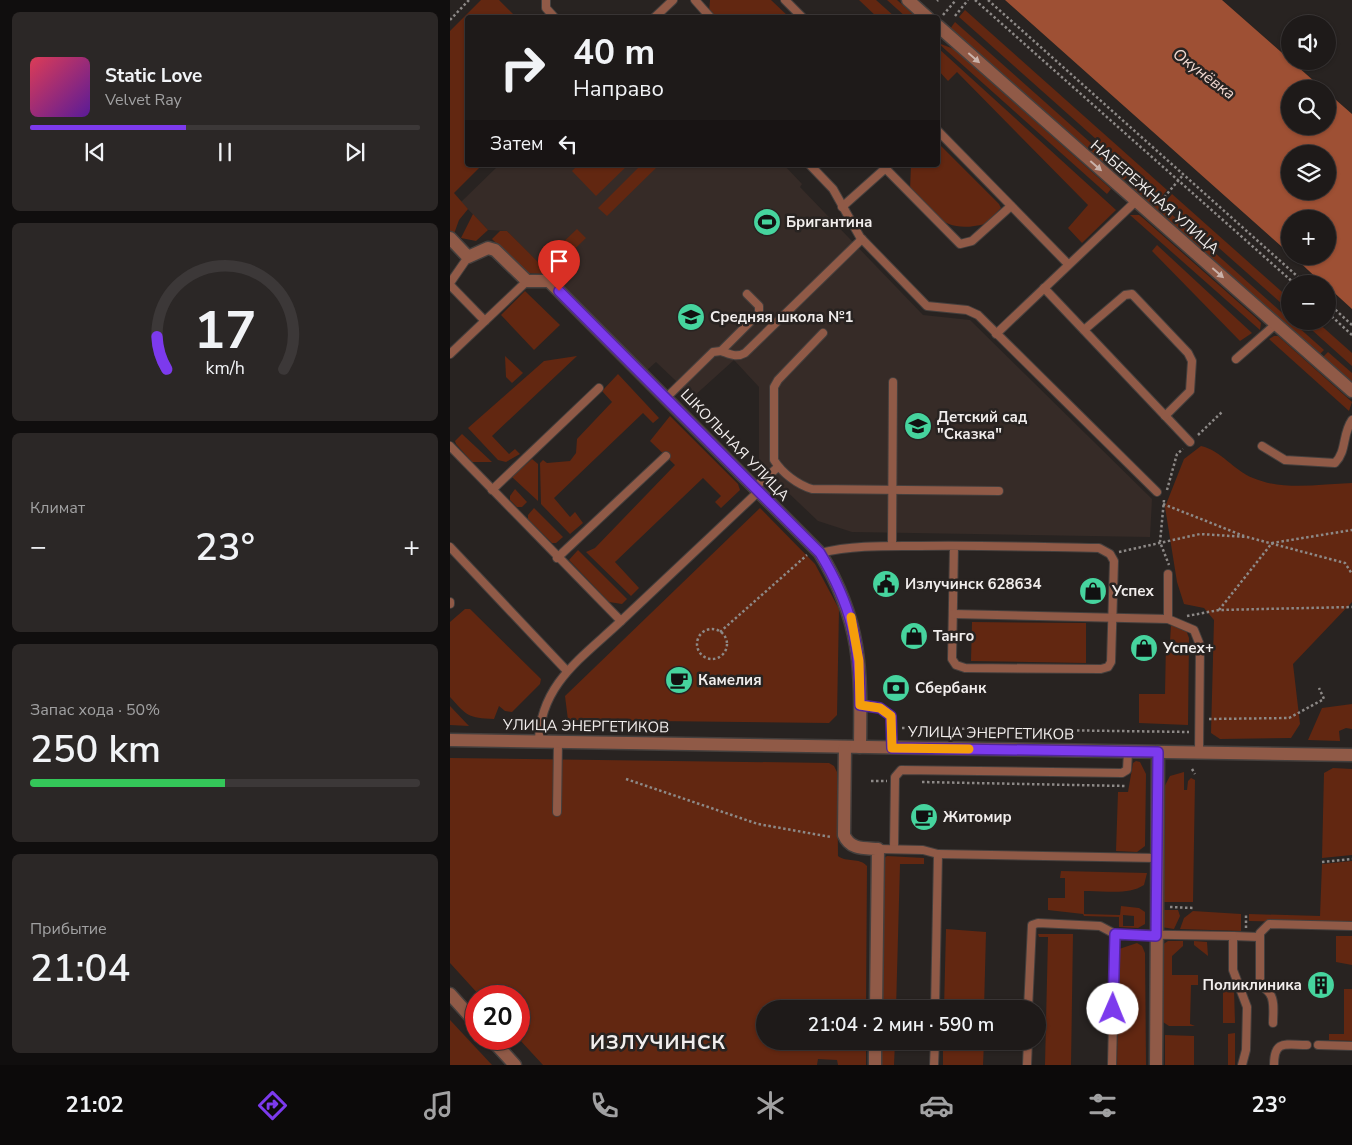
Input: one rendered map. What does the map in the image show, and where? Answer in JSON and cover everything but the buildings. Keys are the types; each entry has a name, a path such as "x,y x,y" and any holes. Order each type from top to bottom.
{"street":[{"path":"908,0 925,15"},
{"name":"НАБЕРЕЖНАЯ УЛИЦА","path":"940,21 1136,201 1352,391"},
{"path":"450,238 468,257 488,248 495,250 527,281"},
{"name":"ШКОЛЬНАЯ УЛИЦА","path":"527,281 549,281 820,553 840,589 855,632 859,661 860,747"},
{"name":"УЛИЦА ЭНЕРГЕТИКОВ","path":"450,740 1352,755"},
{"path":"845,747 844,831 846,838 854,846 878,849 876,1000"},
{"path":"1156,1065 1158,752"},
{"path":"450,994 465,1011"},
{"path":"501,1050 515,1065"},
{"path":"875,1050 875,1065"}],"lane":[{"path":"546,0 546,8 552,15"},
{"path":"657,15 673,0"},
{"path":"695,0 708,15"},
{"path":"785,0 800,15"},
{"path":"940,133 1068,264"},
{"path":"812,167 833,189 862,239 927,306 966,310 978,314 1157,492"},
{"path":"842,207 887,167 960,244 972,241 1011,206"},
{"path":"996,334 1136,201"},
{"path":"666,398 713,352 721,351 740,356 745,353 862,239"},
{"path":"468,257 450,284 485,321"},
{"path":"450,354 527,281"},
{"path":"1044,288 1190,442"},
{"path":"721,351 759,313 759,306 747,294"},
{"path":"1084,330 1126,295 1132,294 1188,352 1192,361 1190,391 1165,416"},
{"path":"1236,359 1276,324"},
{"path":"823,333 778,380 774,387 774,460 778,467 799,483 812,489 999,491"},
{"path":"892,546 893,382"},
{"path":"492,490 600,388"},
{"path":"1262,446 1285,460 1335,463 1342,456 1346,429 1352,420"},
{"path":"450,446 621,621"},
{"path":"558,558 666,456"},
{"path":"539,741 542,712 553,691 567,671 621,621 778,467"},
{"path":"820,553 836,549 892,546 954,546 1099,548 1110,554 1114,560 1111,662 1108,667 1101,669 965,668 956,665 952,659 954,546"},
{"path":"450,547 567,671"},
{"path":"1168,574 1168,619"},
{"path":"953,614 1113,616 1168,619 1194,630 1200,644 1199,753"},
{"path":"860,705 880,708 891,716 892,748"},
{"path":"558,741 558,812"},
{"path":"894,848 895,781 897,773 901,770 1122,773 1126,770 1128,752"},
{"path":"878,849 894,848 938,854 1157,858"},
{"path":"935,1000 938,854"},
{"path":"1028,1000 1032,925 1038,923 1100,926 1115,934 1260,937"},
{"path":"1273,1023 1273,1000 1271,994 1262,986 1260,981 1260,937 1264,927 1269,924 1352,926"},
{"path":"1112,1065 1115,934"},
{"path":"1233,936 1233,970 1247,1007 1246,1050 1242,1065"},
{"path":"1274,1065 1274,1053 1277,1048 1282,1045 1307,1045"},
{"path":"1318,1045 1352,1046"},
{"path":"934,1065 935,1050"},
{"path":"1027,1065 1028,1050"}],"path":[{"path":"450,20 469,0"},
{"path":"940,21 956,0"},
{"path":"954,16 968,0"},
{"path":"976,0 1284,275"},
{"path":"988,0 1295,274"},
{"path":"996,18 1002,12"},
{"path":"1020,39 1025,33"},
{"path":"1044,60 1049,54"},
{"path":"1066,81 1072,75"},
{"path":"1090,102 1096,97"},
{"path":"1114,122 1119,117"},
{"path":"1137,144 1142,138"},
{"path":"1161,165 1166,159"},
{"path":"1161,201 1183,175"},
{"path":"1196,196 1201,190"},
{"path":"1219,217 1224,211"},
{"path":"1243,238 1248,232"},
{"path":"1266,259 1271,253"},
{"path":"1336,310 1352,325"},
{"path":"1342,316 1337,322 1352,335"},
{"path":"1160,542 1163,505 1178,454 1222,412"},
{"path":"1157,492 1163,505 1247,537 1345,563 1352,574"},
{"path":"1219,610 1272,543 1352,530"},
{"path":"1110,554 1200,534 1247,537"},
{"path":"720,632 807,554"},
{"path":"1168,619 1219,610 1352,608"},
{"path":"710,630 720,632 726,639 724,652 717,658 703,656 697,643 701,634 710,630"},
{"path":"1199,719 1289,718 1324,698 1320,688"},
{"path":"892,728 1192,732"},
{"path":"1192,769 1195,774"},
{"path":"626,780 758,824 801,833 846,838"},
{"path":"871,781 1126,786"},
{"path":"1322,862 1352,859"},
{"path":"1156,907 1193,908"}],"shaded area":[{"path":"481,0 499,0 514,15 466,15"},
{"path":"710,0 771,0 787,15 712,15 709,13"},
{"path":"859,0 876,0 893,15 875,15"},
{"path":"887,0 897,0 914,15 904,15"},
{"path":"965,10 1167,190 1161,197 959,17"},
{"path":"465,16 465,167 480,167 454,193 468,209 459,220 454,234 450,232 450,31"},
{"path":"955,22 1128,176 1123,181 950,29"},
{"path":"940,44 954,49 1111,189 1107,194"},
{"path":"940,50 1116,210 1082,243 1068,228 1088,205 957,72 948,81 940,72"},
{"path":"940,145 1001,208 985,224 960,227 934,215 910,190 911,167 940,167"},
{"path":"497,167 786,167 802,184 800,187 923,315 970,320 1152,499 1150,537 852,532 818,521 759,465 759,387 734,360 693,397 656,362 645,372 507,231 488,230 461,202"},
{"path":"576,167 626,167 596,196 572,171"},
{"path":"639,167 657,167 607,216 598,208"},
{"path":"1131,178 1281,312 1281,320 1126,184"},
{"path":"1172,194 1281,291 1281,303 1166,201"},
{"path":"473,214 488,230 476,241 461,238"},
{"path":"1130,215 1139,215 1144,219 1255,317 1261,323 1260,330"},
{"path":"577,229 586,238 549,274 526,273 492,239 500,231 507,231 540,264"},
{"path":"1157,245 1252,333 1240,341 1152,251"},
{"path":"525,291 560,325 534,350 501,315"},
{"path":"1293,330 1302,330 1324,350 1320,354"},
{"path":"1312,330 1326,330 1352,353 1352,366"},
{"path":"1278,336 1352,402 1349,411 1269,339"},
{"path":"1328,352 1352,373 1352,383 1323,357"},
{"path":"505,356 523,373 512,383 506,377"},
{"path":"577,356 492,436 509,454 515,449 520,454 506,462 498,460 468,428 544,361"},
{"path":"618,374 659,418 653,423 643,413 554,498 570,517 575,512 583,523 570,534 541,504 540,463 543,460 547,463 570,461 576,453 577,439 612,402 602,391"},
{"path":"670,416 738,484 740,490 721,508 715,502 721,496 703,478 615,562 639,588 631,596 586,552 595,548 675,465 650,441"},
{"path":"462,434 492,462 472,462 456,444 455,441"},
{"path":"1201,446 1215,452 1246,475 1265,482 1289,486 1352,483 1352,602 1293,664 1300,724 1291,738 1220,739 1211,733 1214,620 1204,608 1184,604 1177,582 1165,507 1184,459"},
{"path":"532,459 538,464 538,501 512,477"},
{"path":"515,489 527,502 522,507 517,507 510,500 510,496"},
{"path":"534,508 563,537 556,543 552,543 528,519 528,515"},
{"path":"760,508 815,564 839,609 837,715 829,723 568,720 565,696"},
{"path":"578,550 627,599 622,604 609,602 569,560"},
{"path":"465,609 470,609 541,679 540,684 512,712 505,711 499,706 494,719 469,715 450,697 450,622"},
{"path":"972,622 1086,623 1086,663 971,661"},
{"path":"1171,625 1186,630 1189,638 1188,725 1139,723 1139,694 1165,694 1166,642 1170,642"},
{"path":"1352,704 1352,729 1346,728 1339,731 1340,741 1308,740 1322,708"},
{"path":"450,706 469,726 450,725"},
{"path":"450,758 829,763 834,766 837,772 838,856 864,863 867,866 866,1000 756,1000 756,1050 866,1050 866,1065 838,1065 837,1060 818,1059 817,1065 543,1065 529,1050 530,985 470,985 450,963"},
{"path":"1136,761 1140,762 1146,774 1145,846 1137,852 1116,851 1118,792 1128,792 1133,763"},
{"path":"1333,768 1352,769 1352,855 1322,858 1324,773"},
{"path":"1184,772 1184,790 1187,790 1188,781 1191,778 1195,780 1193,902 1162,902 1162,791 1170,776"},
{"path":"887,856 924,858 924,864 900,864 896,1000 878,1000 882,860"},
{"path":"1352,861 1352,923 1249,921 1249,914 1320,916 1322,864"},
{"path":"1061,871 1147,873 1144,885 1130,890 1115,892 1084,891 1084,914 1120,915 1121,906 1139,908 1145,912 1145,924 1138,928 1119,927 1119,917 1084,916 1083,914 1048,910 1048,898 1065,898 1065,878 1060,878","holes":["1123,915 1134,916 1134,926 1123,926"]},
{"path":"1164,910 1178,910 1180,916 1174,929 1161,927 1161,912"},
{"path":"1193,911 1241,914 1241,931 1180,929 1184,918"},
{"path":"946,929 986,932 984,1000 944,1000"},
{"path":"1038,934 1073,934 1071,1065 1045,1065 1048,937 1039,937"},
{"path":"1336,936 1352,936 1352,965 1336,962"},
{"path":"1168,941 1183,941 1183,946 1172,956 1172,975 1198,975 1198,985 1191,985 1190,1024 1195,1026 1169,1026 1163,1022 1162,945"},
{"path":"1194,941 1207,942 1208,956 1194,945"},
{"path":"1137,943 1142,946 1145,953 1146,1065 1117,1065 1119,949"},
{"path":"1232,985 1234,989 1235,1023 1223,1023 1223,986"},
{"path":"1344,989 1352,989 1352,1041 1329,1040 1329,1034 1344,1034"},
{"path":"450,1020 465,1036 465,1050 478,1050 492,1065 450,1065"},
{"path":"1235,1033 1235,1065 1228,1065 1228,1034"},
{"path":"1165,1035 1194,1036 1194,1065 1165,1065"},
{"path":"878,1050 895,1050 894,1065 877,1065"},
{"path":"943,1050 984,1050 983,1065 943,1065"}],"water":[{"name":"Окунёвка","path":"1005,0 1222,0 1281,52 1281,70 1301,70 1313,80 1281,80 1281,135 1336,135 1336,100 1352,114 1352,309 1336,294 1336,275 1313,275 1303,265 1336,265 1336,210 1281,210 1281,246"}],"slow traffic":[{"path":"851,617 859,661 860,705 880,708 891,716 892,748 969,749"}],"place":[{"name":"Бригантина","path":"767,222"},
{"name":"Средняя школа №1","path":"691,317"},
{"name":"Детский сад \"Сказка\"","path":"918,426"},
{"name":"Излучинск 628634","path":"886,584"},
{"name":"Успех","path":"1093,591"},
{"name":"Танго","path":"914,636"},
{"name":"Успех+","path":"1144,648"},
{"name":"Камелия","path":"679,680"},
{"name":"Сбербанк","path":"896,688"},
{"name":"Житомир","path":"924,817"},
{"name":"Поликлиника","path":"1321,985"}],"district":[{"name":"ИЗЛУЧИНСК","path":"658,1042"}],"route":[{"path":"559,291 820,553 840,589 855,632 859,661 860,705 880,708 891,716 892,748 1158,752 1156,936 1115,934 1113,1009"}]}
